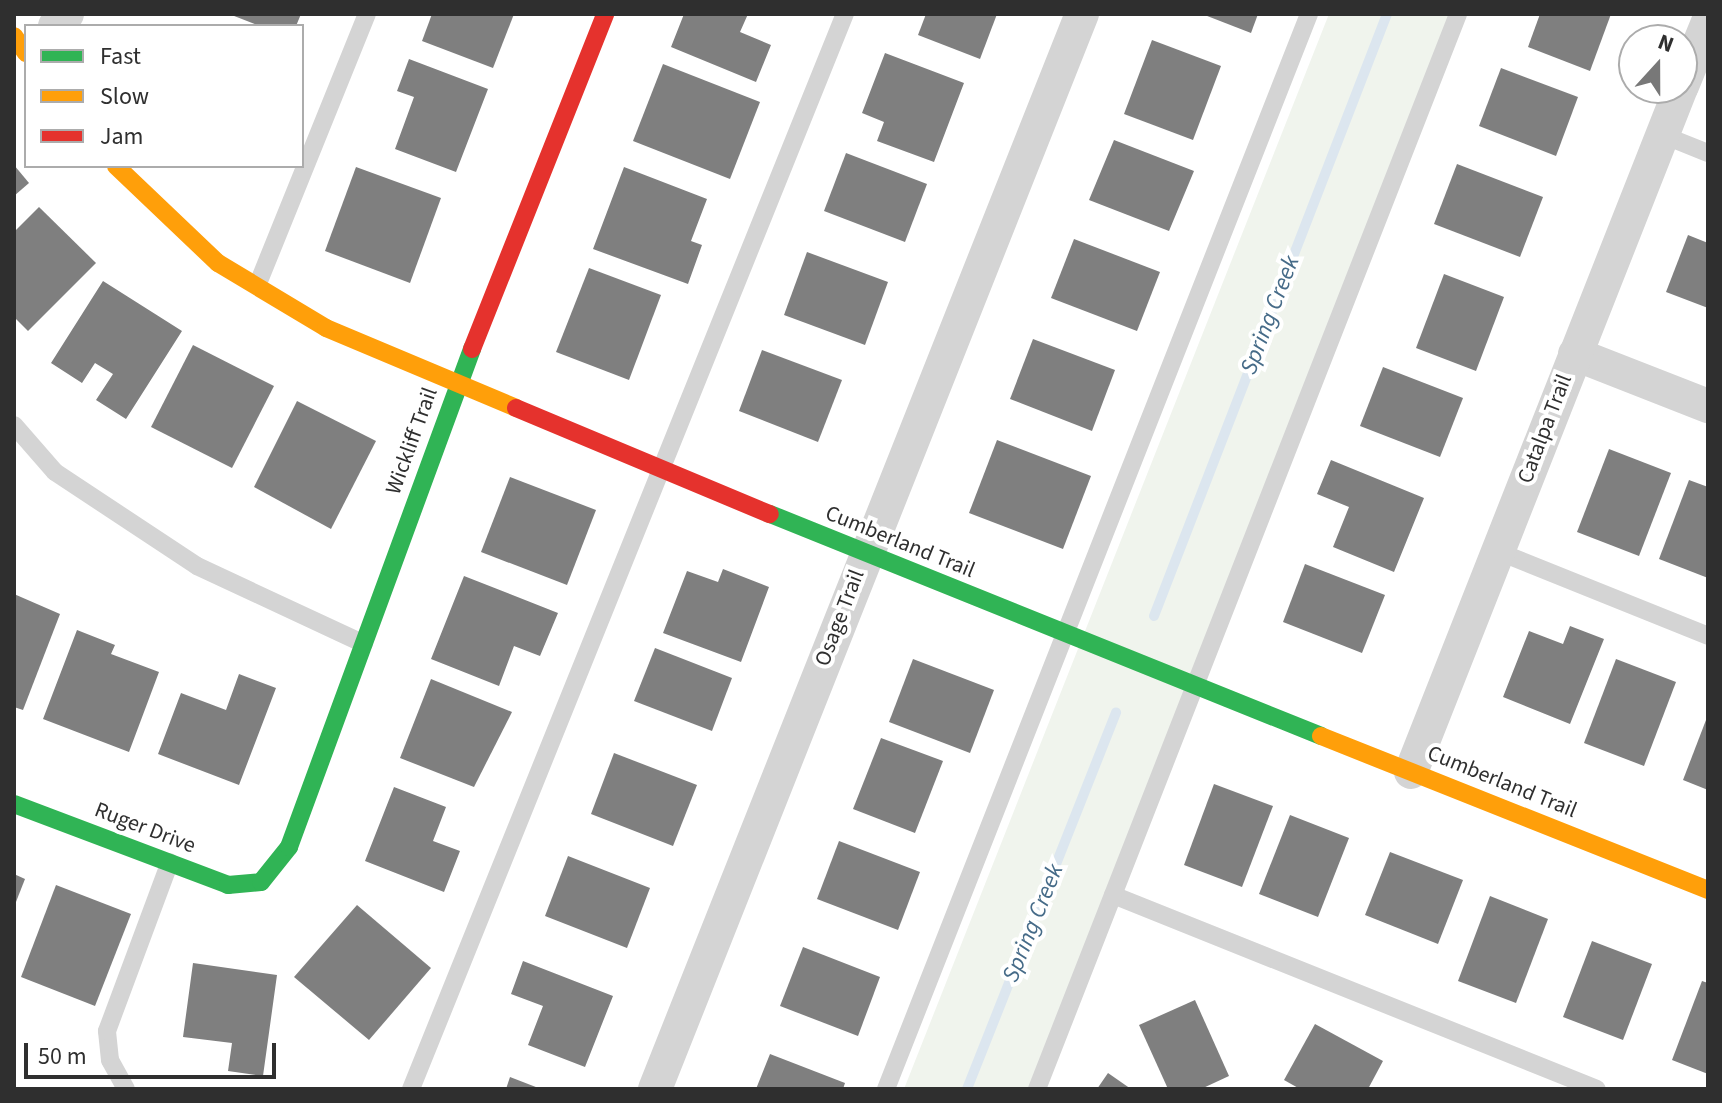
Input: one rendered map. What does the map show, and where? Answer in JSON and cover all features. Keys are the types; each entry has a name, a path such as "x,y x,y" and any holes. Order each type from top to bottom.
{"street":[{"name":"Wickliff Trail","path":"261,882 289,847 458,385 605,14"},
{"name":"Osage Trail","path":"655,1089 1082,14"},
{"name":"Catalpa Trail","path":"1698,47 1708,22"},
{"name":"Catalpa Trail","path":"1411,772 1675,104"},
{"name":"Cumberland Trail","path":"118,168 218,263 326,328 865,554 1708,890"},
{"path":"1575,354 1708,406"},
{"name":"Ruger Drive","path":"14,804 228,885 261,882"}],"lane":[{"path":"256,288 367,14"},
{"path":"411,1089 664,470 845,14"},
{"path":"886,1089 1309,14"},
{"path":"1037,1089 1458,14"},
{"path":"1663,135 1708,153"},
{"path":"14,425 55,472 197,566 364,644"},
{"path":"1497,551 1708,636"},
{"path":"126,1089 110,1060 107,1031 170,862"},
{"path":"1113,895 1597,1089"}],"shaded area":[{"path":"1329,14 1450,14 1031,1089 904,1089"}],"building":[{"path":"229,14 301,14 297,24 255,24"},
{"path":"432,14 514,14 493,68 422,41"},
{"path":"684,14 748,14 740,32 771,45 756,82 671,47"},
{"path":"926,14 997,14 980,59 918,35"},
{"path":"1202,14 1258,14 1251,33"},
{"path":"1540,14 1611,14 1590,71 1528,47"},
{"path":"1152,40 1221,66 1193,140 1124,114"},
{"path":"885,53 964,83 934,162 877,141 884,122 862,113"},
{"path":"409,59 488,89 456,172 395,149 414,97 397,91"},
{"path":"663,64 760,102 730,179 633,141"},
{"path":"1501,68 1578,97 1556,156 1479,126"},
{"path":"1114,140 1194,171 1169,231 1089,200"},
{"path":"846,153 927,184 905,242 824,211"},
{"path":"1457,164 1543,197 1520,257 1434,224"},
{"path":"14,165 29,183 14,196"},
{"path":"356,167 441,198 410,283 325,251"},
{"path":"624,167 707,199 691,241 702,245 688,284 593,249"},
{"path":"39,207 96,263 28,331 14,317 14,232"},
{"path":"1688,235 1708,243 1708,308 1666,292"},
{"path":"1074,239 1160,272 1137,331 1051,298"},
{"path":"807,252 888,282 865,345 784,315"},
{"path":"589,268 661,295 629,380 556,352"},
{"path":"1444,274 1504,297 1476,371 1416,348"},
{"path":"103,281 182,331 126,419 96,400 113,374 95,363 82,383 51,363"},
{"path":"1033,339 1115,370 1092,431 1010,399"},
{"path":"193,345 274,386 232,468 151,427"},
{"path":"762,350 842,380 818,442 739,411"},
{"path":"1383,367 1463,398 1440,457 1360,426"},
{"path":"297,401 376,441 331,529 254,487"},
{"path":"997,440 1091,476 1063,549 969,513"},
{"path":"1609,449 1671,473 1639,556 1577,532"},
{"path":"1331,460 1424,498 1394,572 1333,547 1349,507 1317,494"},
{"path":"510,477 596,510 567,585 481,552"},
{"path":"1689,480 1708,487 1708,578 1659,559"},
{"path":"1305,564 1385,595 1362,653 1283,622"},
{"path":"723,569 769,587 741,662 663,633 687,571 718,582"},
{"path":"464,576 558,613 540,656 514,646 499,686 431,659"},
{"path":"14,594 60,614 23,710 14,707"},
{"path":"1570,626 1604,639 1570,724 1503,697 1529,631 1563,644"},
{"path":"77,630 115,645 111,654 159,672 129,752 43,719"},
{"path":"655,648 732,678 712,731 634,701"},
{"path":"913,659 994,690 970,753 889,722"},
{"path":"1616,659 1676,682 1644,766 1584,743"},
{"path":"239,674 276,688 239,785 158,754 181,693 226,710"},
{"path":"431,679 512,712 474,787 400,758"},
{"path":"1708,721 1708,790 1683,780"},
{"path":"881,738 943,761 915,833 853,809"},
{"path":"614,753 697,785 673,846 591,814"},
{"path":"1214,784 1273,806 1242,887 1184,865"},
{"path":"394,787 446,807 433,841 460,851 444,892 365,861"},
{"path":"1290,815 1349,838 1318,917 1259,894"},
{"path":"839,841 920,872 898,930 817,899"},
{"path":"1390,852 1463,880 1438,944 1365,915"},
{"path":"568,856 650,888 627,948 545,916"},
{"path":"14,874 25,879 14,907"},
{"path":"56,885 131,914 95,1006 21,977"},
{"path":"1490,896 1548,919 1516,1003 1458,981"},
{"path":"357,905 431,968 369,1040 294,977"},
{"path":"1592,941 1652,964 1623,1040 1563,1017"},
{"path":"803,947 880,977 858,1036 780,1006"},
{"path":"523,961 613,996 585,1067 528,1045 543,1006 511,994"},
{"path":"193,963 277,975 263,1076 228,1071 232,1043 183,1037"},
{"path":"1702,981 1708,983 1708,1074 1672,1060"},
{"path":"1195,1000 1229,1076 1201,1089 1168,1089 1139,1025"},
{"path":"1315,1024 1383,1061 1368,1089 1300,1089 1284,1080"},
{"path":"770,1054 845,1083 843,1089 756,1089"},
{"path":"1108,1073 1131,1089 1097,1089"},
{"path":"510,1077 541,1089 506,1089"}],"waterway":[{"name":"Spring Creek","path":"1154,616 1387,14"},
{"name":"Spring Creek","path":"967,1089 1116,712"}],"traffic: fast":[{"path":"14,804 228,885 261,882 289,847 472,349"},
{"path":"770,514 1321,736"}],"traffic: slow":[{"path":"14,36 24,50"},
{"path":"118,168 218,263 326,328 516,408"},
{"path":"1321,736 1708,890"}],"traffic: jam":[{"path":"472,349 605,14"},
{"path":"516,408 770,514"}]}
